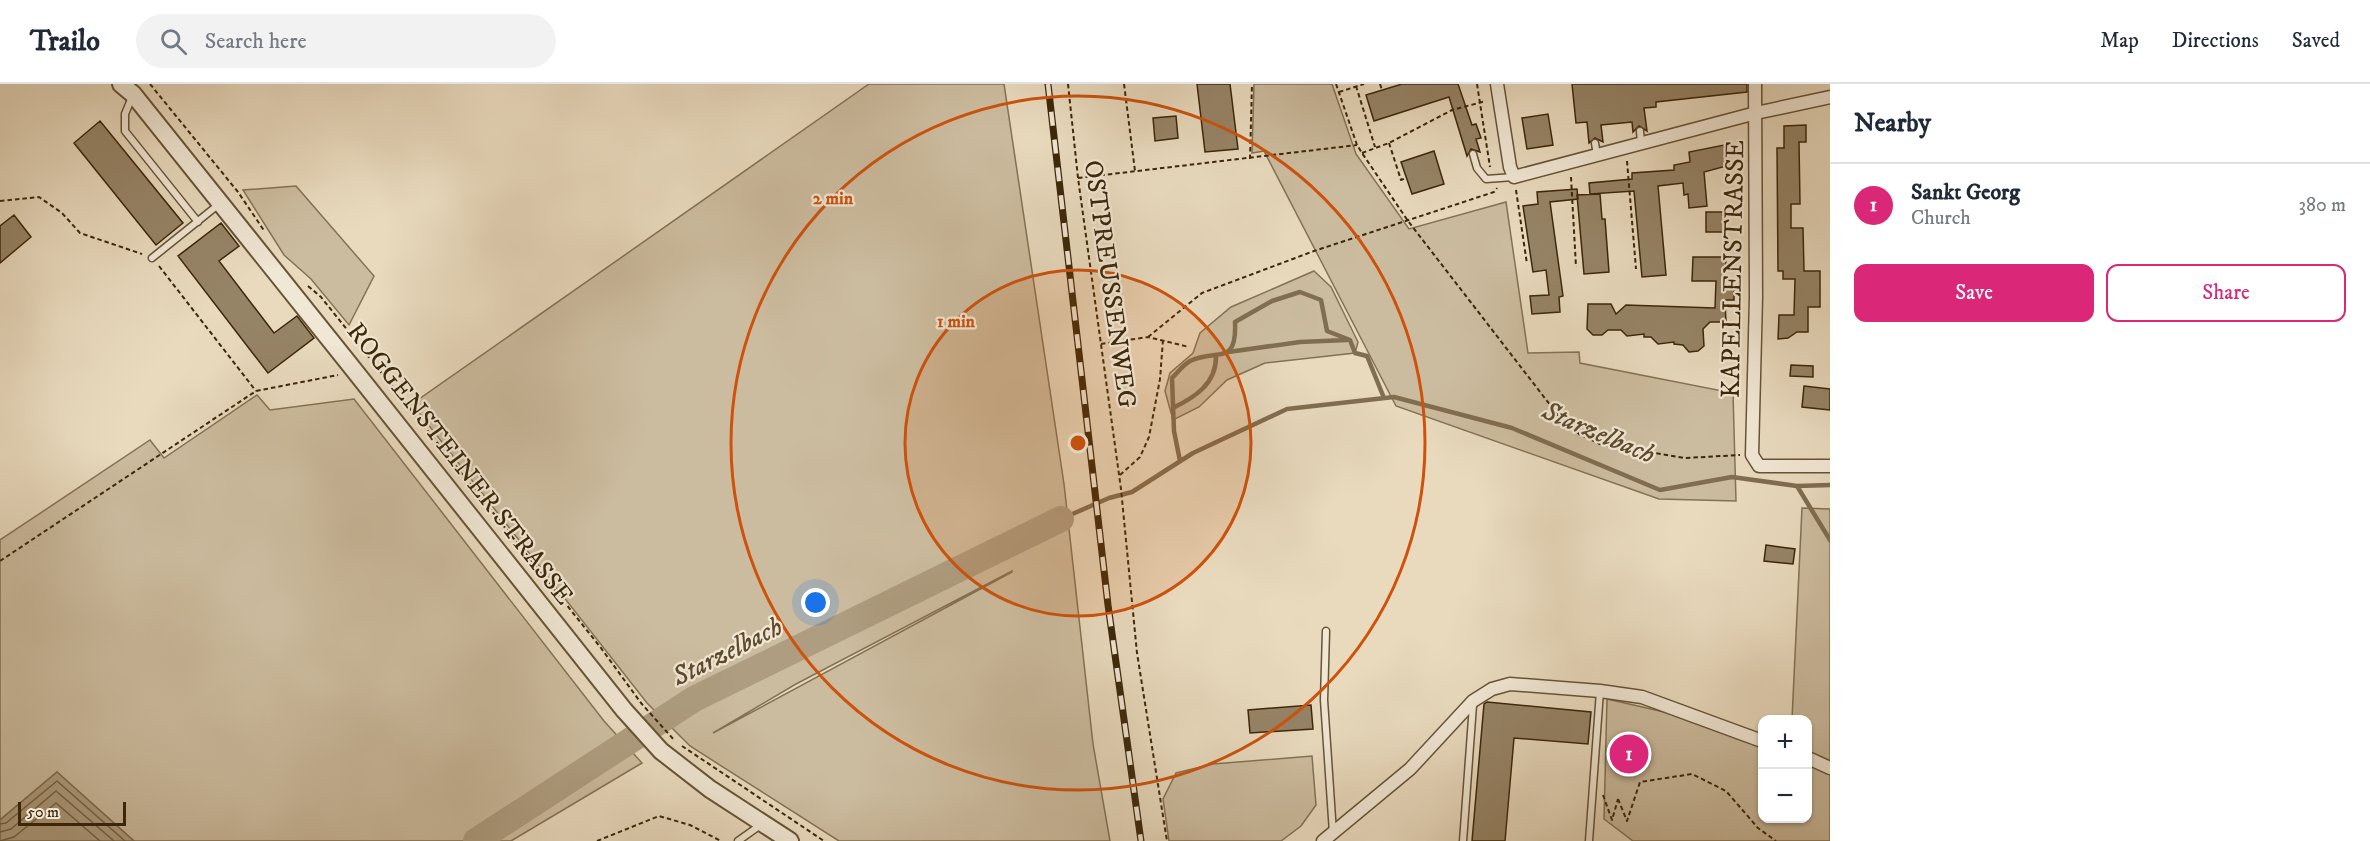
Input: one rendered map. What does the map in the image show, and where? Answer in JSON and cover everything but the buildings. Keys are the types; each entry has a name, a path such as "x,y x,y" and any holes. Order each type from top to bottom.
{"street":[{"path":"1497,84 1510,167 1509,177 1570,163 1596,149 1626,148 1640,138 1830,97"},
{"name":"KAPELLENSTRASSE","path":"1752,455 1755,334 1755,84"},
{"name":"ROGGENSTEINER STRASSE","path":"127,89 350,364 624,710 661,751 762,824 790,841"},
{"path":"1752,455 1759,466 1830,465"},
{"path":"1328,837 1410,769 1473,701 1492,689 1510,684 1600,691 1642,697 1758,740"},
{"path":"1812,760 1830,768"}],"lane":[{"path":"127,89 125,131 198,222"},
{"path":"1473,154 1482,175 1492,180 1509,177"},
{"path":"152,258 221,203"},
{"path":"1326,631 1324,700 1328,837"},
{"path":"1589,841 1600,691"},
{"path":"1463,841 1473,701"},
{"path":"738,841 762,824"}],"path":[{"path":"150,84 238,192 268,237"},
{"name":"OSTPREUSSENWEG","path":"1068,84 1078,178 1123,505 1137,653 1167,841"},
{"path":"1124,84 1135,171"},
{"path":"1250,159 1252,84"},
{"path":"1336,84 1357,145 1362,153 1408,220 1561,419 1579,434 1600,444 1685,458 1752,455"},
{"path":"1339,92 1351,86 1364,84"},
{"path":"1380,84 1382,90"},
{"path":"1477,84 1494,192"},
{"path":"1356,86 1375,147"},
{"path":"1362,153 1389,143 1452,110 1500,98"},
{"path":"1389,143 1401,180 1406,178"},
{"path":"1078,178 1357,145"},
{"path":"1626,148 1636,269"},
{"path":"1570,163 1576,267"},
{"path":"1148,337 1202,294 1314,251 1494,192 1509,177"},
{"path":"1509,177 1527,264"},
{"path":"0,201 39,197 62,213 80,233 152,258 256,391"},
{"path":"307,285 321,297 601,648 641,703 675,741 824,841"},
{"path":"1101,344 1148,337 1189,347"},
{"path":"1119,476 1140,457 1149,436 1160,379 1163,340"},
{"path":"0,561 256,391 335,377 350,364"},
{"path":"1594,770 1612,820 1618,799 1627,821 1640,782 1692,774 1726,791 1758,828 1776,841"},
{"path":"597,841 659,816 690,825 721,841"}],"shaded area":[{"path":"869,84 1004,84 1064,484 1093,744 1110,841 839,841 690,746 647,703 412,404","holes":["1012,572 713,733 796,684"]},
{"path":"1254,84 1332,84 1356,154 1409,229 1506,202 1528,353 1579,352 1580,363 1733,393 1736,501 1659,499 1396,406 1264,151 1252,153"},
{"path":"296,186 374,276 349,325 311,279 284,255 243,190"},
{"path":"1314,271 1331,287 1358,342 1355,353 1265,363 1227,380 1199,407 1173,420 1165,391 1170,373 1193,353 1200,333 1231,307"},
{"path":"257,395 270,410 354,399 604,721 642,763 511,841 134,841 57,772 0,820 0,540 150,440 164,458"},
{"path":"1802,508 1830,509 1830,841 1633,841 1604,819 1607,699 1695,719 1758,743 1758,823 1812,823 1812,715 1792,715"},
{"path":"1312,756 1316,805 1301,826 1281,841 1169,841 1163,799 1176,773 1213,764"}],"water":[{"path":"57,772 134,841 0,841 0,820"}],"waterway":[{"name":"Starzelbach","path":"1180,461 1174,431 1172,378 1190,361 1229,351 1235,336 1235,322 1272,301 1300,292 1321,300 1327,331 1350,340 1355,353 1367,356 1384,398"},
{"name":"Starzelbach","path":"1228,352 1300,342 1347,340"},
{"name":"Starzelbach","path":"1173,408 1203,388 1212,375 1216,357"},
{"name":"Starzelbach","path":"1061,519 1109,498 1132,492 1193,453 1287,409 1394,397 1512,428 1660,490 1732,477 1797,486 1830,485"},
{"path":"1797,486 1830,540"},
{"name":"Starzelbach","path":"476,841 694,699 1061,519"}],"railway":[{"path":"1048,84 1108,605 1141,841"}],"place":[{"name":"Sankt Georg","path":"1629,754"}]}
